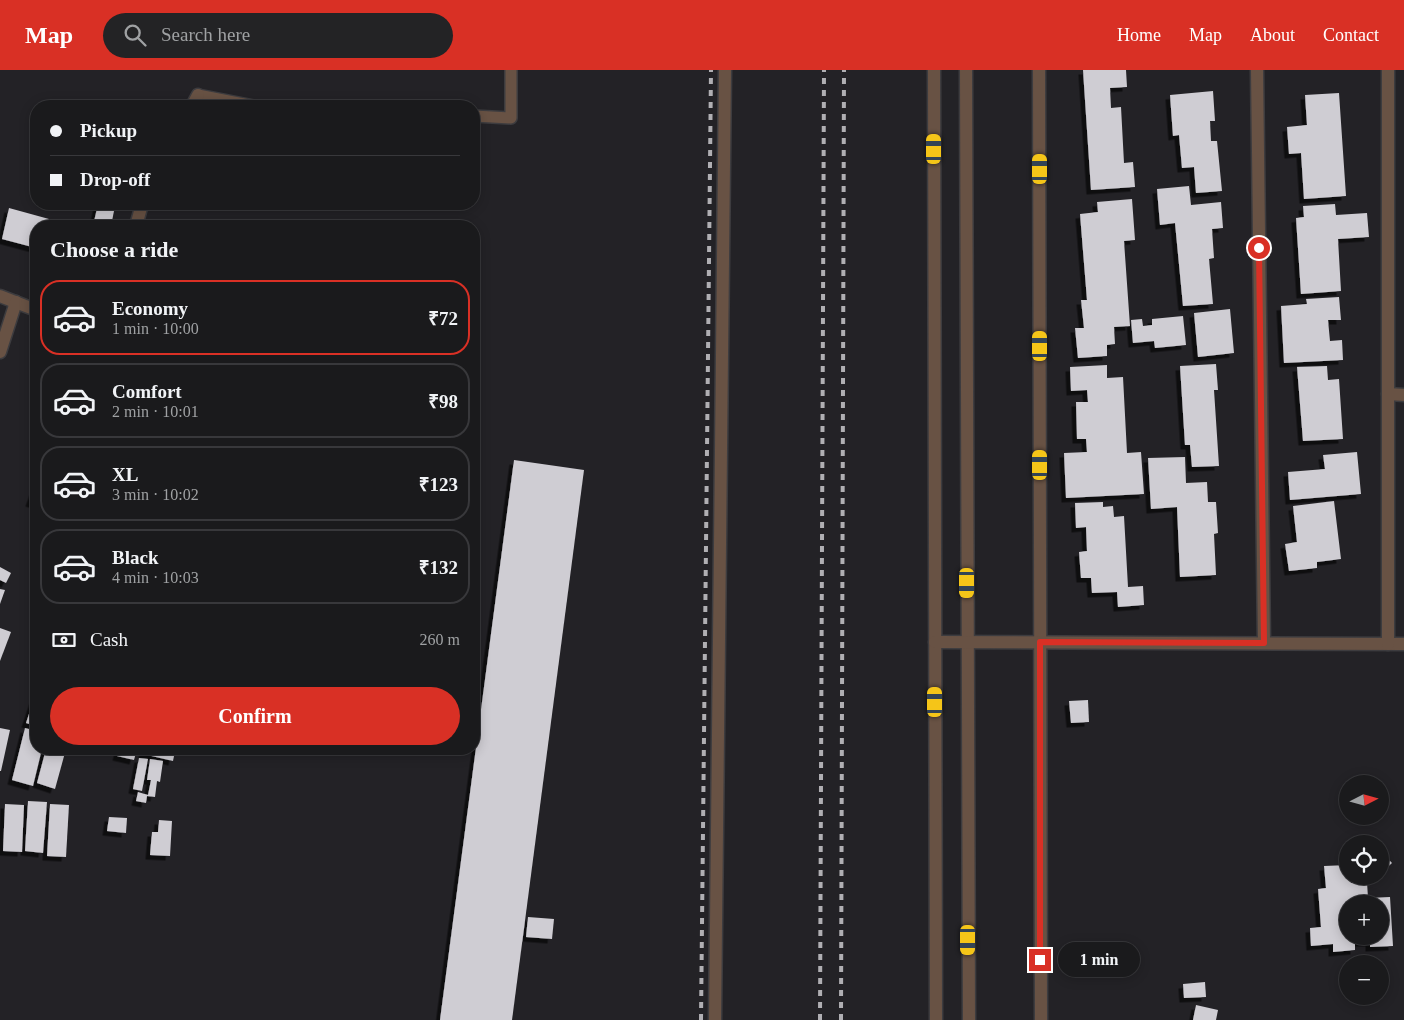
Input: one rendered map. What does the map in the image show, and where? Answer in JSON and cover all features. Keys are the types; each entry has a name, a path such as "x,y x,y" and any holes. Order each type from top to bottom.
{"street":[{"path":"715,1020 725,70"},
{"path":"934,70 936,1020"},
{"path":"966,70 969,1020"},
{"path":"1040,70 1040,1020"},
{"path":"1257,70 1264,643"},
{"path":"1388,70 1388,644"},
{"path":"0,296 30,308"},
{"path":"0,352 16,302"},
{"path":"1388,394 1404,395"},
{"path":"935,642 1404,644"}],"lane":[{"path":"480,116 511,118 512,70"}],"building":[{"path":"1083,70 1126,70 1127,87 1110,88 1111,108 1121,107 1124,163 1133,162 1135,187 1091,190"},
{"path":"1213,91 1215,121 1210,121 1211,141 1217,141 1222,191 1196,193 1194,167 1182,168 1179,135 1173,136 1170,95"},
{"path":"1339,93 1346,196 1304,199 1301,153 1289,154 1287,127 1307,125 1305,95"},
{"path":"1189,186 1191,205 1221,202 1223,228 1212,229 1214,258 1209,259 1213,304 1183,306 1175,223 1160,225 1157,189"},
{"path":"1132,199 1135,240 1124,241 1130,326 1114,327 1115,344 1107,345 1107,356 1078,358 1075,328 1084,328 1081,300 1087,300 1080,214 1098,212 1097,202"},
{"path":"1335,204 1336,215 1367,213 1369,237 1338,239 1341,291 1301,294 1296,218 1304,217 1303,206"},
{"path":"9,208 49,219 30,220 30,246 2,239"},
{"path":"97,210 114,210 112,220 94,220"},
{"path":"1339,297 1341,320 1328,320 1330,341 1342,340 1343,360 1284,363 1281,306 1307,304 1306,299"},
{"path":"1230,309 1234,353 1198,357 1194,313"},
{"path":"1183,316 1186,345 1155,348 1154,341 1133,343 1131,320 1142,319 1143,326 1152,325 1152,319"},
{"path":"1216,364 1218,390 1214,390 1219,466 1192,467 1190,445 1185,445 1180,366"},
{"path":"1107,365 1107,378 1123,377 1127,453 1141,452 1144,494 1066,498 1064,453 1087,452 1086,439 1077,439 1076,402 1088,402 1087,390 1071,391 1070,367"},
{"path":"1327,366 1328,380 1339,379 1343,439 1303,441 1297,367"},
{"path":"1357,452 1361,494 1290,500 1288,472 1325,469 1323,455"},
{"path":"1185,457 1186,483 1207,482 1208,502 1216,502 1218,533 1214,534 1216,575 1180,577 1177,507 1151,509 1148,458"},
{"path":"514,460 584,470 512,1020 440,1020 475,755 480,755 480,717"},
{"path":"1334,501 1341,559 1317,562 1317,568 1289,571 1285,544 1297,542 1293,506"},
{"path":"1103,502 1103,507 1113,506 1114,517 1124,516 1128,587 1143,586 1144,605 1118,607 1117,592 1092,593 1091,578 1081,578 1079,552 1087,551 1086,527 1076,528 1075,503"},
{"path":"0,567 11,573 6,583 0,580"},
{"path":"0,589 5,590 0,604"},
{"path":"0,628 11,632 0,661"},
{"path":"1088,700 1089,722 1071,723 1069,701"},
{"path":"30,711 30,724 26,723"},
{"path":"0,728 10,730 1,771 0,771"},
{"path":"25,728 30,729 30,755 41,755 33,786 12,780"},
{"path":"44,755 64,755 55,789 37,783"},
{"path":"117,755 135,755 134,760"},
{"path":"147,755 174,755 173,761"},
{"path":"139,758 148,759 142,791 133,789"},
{"path":"150,759 163,761 160,782 157,781 155,797 147,796 146,803 136,801 138,792 148,795 151,780 147,780"},
{"path":"28,801 47,802 43,853 25,851"},
{"path":"5,804 24,805 22,852 3,851"},
{"path":"50,804 69,805 66,857 47,856"},
{"path":"109,817 127,818 126,833 107,831"},
{"path":"159,820 172,821 170,856 150,855 152,832 158,832"},
{"path":"1339,865 1339,885 1367,885 1368,895 1339,895 1339,945 1355,945 1355,950 1333,952 1333,944 1311,946 1310,928 1321,927 1318,889 1326,888 1324,866"},
{"path":"1390,897 1393,946 1370,947 1370,945 1389,945"},
{"path":"528,917 554,919 552,939 526,937"},
{"path":"1205,982 1206,997 1184,998 1183,984"},
{"path":"1196,1005 1218,1010 1216,1020 1193,1020"}],"railway":[{"path":"701,1020 711,70"},
{"path":"820,1020 824,70"},
{"path":"841,1020 844,70"}],"route":[{"path":"1040,960 1040,642 1264,643 1259,248"}]}
